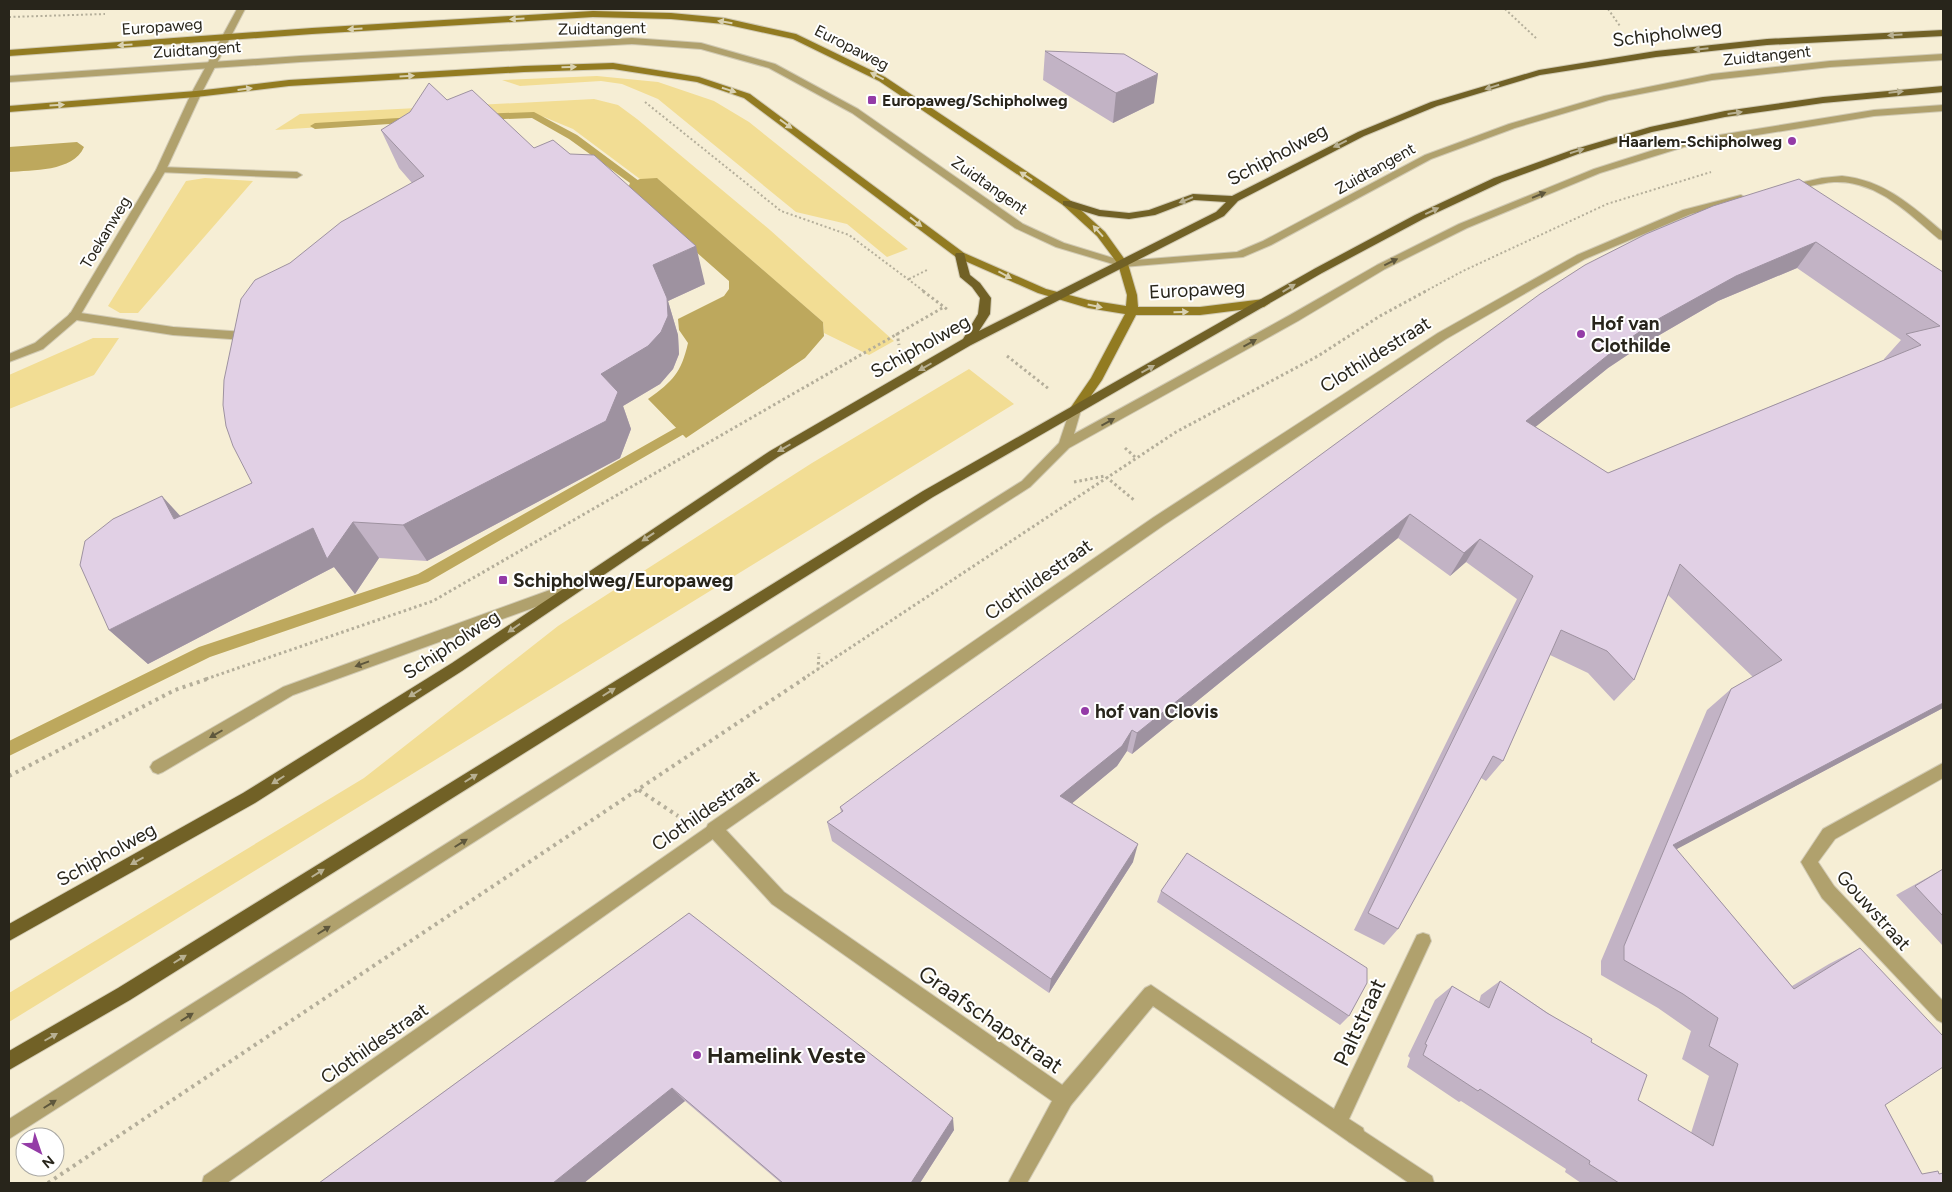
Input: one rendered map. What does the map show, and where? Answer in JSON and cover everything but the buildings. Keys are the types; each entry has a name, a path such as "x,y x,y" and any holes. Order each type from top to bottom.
{"main road":[{"name":"Europaweg","path":"9,53 593,14 671,16 724,22 796,37 882,79 1067,203 1101,234 1123,264 1132,295 1132,311 1096,380 1075,410"},
{"name":"Schipholweg","path":"9,933 249,798 457,668 572,588 774,454 967,342 978,333 1060,296 1220,214 1234,199 1361,134 1434,104 1538,73 1656,54 1767,42 1943,33"},
{"name":"Europaweg","path":"9,108 196,94 290,83 524,69 613,66 699,80 747,96 960,255 991,267 1018,282 1095,306 1132,311 1200,311 1264,303"},
{"path":"9,1061 124,994 928,494 1318,271 1419,217 1498,180 1575,152 1650,130 1725,114 1823,100 1943,89"},
{"path":"1067,203 1099,213 1129,216 1152,213 1193,197 1234,199"},
{"path":"960,255 965,277 976,285 986,298 984,314 978,333"}],"street":[{"name":"Toekanweg","path":"9,358 39,346 74,316 161,170 196,94 241,9"},
{"name":"Zuidtangent","path":"9,79 212,65 632,41 701,46 772,66 855,111 1019,226 1060,245 1123,264 1239,255 1267,244 1428,157 1512,126 1607,98 1712,77 1830,64 1943,57"},
{"path":"9,1130 1026,484 1065,445 1381,267 1463,226 1597,171 1691,143 1874,113 1943,108"},
{"path":"161,170 297,175"},
{"path":"1774,191 1842,178 1867,183 1893,197 1943,237"},
{"name":"Clothildestraat","path":"211,1183 714,829 1159,521 1351,394 1442,336 1581,257 1686,212 1756,195"},
{"path":"74,316 173,331 245,336"},
{"path":"1065,445 1075,410"},
{"path":"158,767 288,691 572,588"},
{"name":"Gouwstraat","path":"1943,770 1830,834 1809,862 1828,892 1943,1014"},
{"name":"Graafschapstraat","path":"714,829 778,898 1064,1098 1151,994 1425,1183"},
{"name":"Paltstraat","path":"1338,1122 1423,941"},
{"path":"1017,1183 1064,1098"}],"path":[{"path":"1505,9 1536,38"},
{"path":"1608,9 1620,26"},
{"path":"644,102 781,211 849,235 1075,410"},
{"path":"48,1183 639,790 1105,476 1176,432 1318,356 1380,316 1463,271 1607,204 1650,189 1712,172"},
{"name":"Schipholweg","path":"9,776 175,690 432,601 615,498 944,307"},
{"path":"1098,428 1136,457"},
{"path":"1105,476 1159,521"},
{"path":"1066,484 1105,476"},
{"path":"639,790 691,825 714,829"}],"shaded area":[{"path":"597,76 658,82 714,101 749,122 908,249 887,257 847,224 796,212 658,99 622,84 601,81 520,86 502,80"},
{"path":"594,99 618,105 637,119 770,230 894,341 869,355 824,333 823,322 658,179 640,179 573,129 544,117 527,114 275,130 300,114"},
{"path":"77,142 84,147 79,155 62,165 40,170 9,172 9,147"},
{"path":"205,178 253,181 138,313 120,313 108,306 186,181"},
{"path":"657,178 823,322 824,336 805,358 686,438 648,399 675,376 682,362 688,343 679,330 678,319 724,296 729,289 729,281 627,191 630,183 640,179"},
{"path":"93,338 119,338 94,375 9,409 9,375"},
{"path":"969,369 1014,404 9,1022 9,993 364,778 558,626 812,463"}],"waterway":[{"path":"478,117 534,115 573,137 634,181"},
{"path":"315,126 415,120"},
{"path":"9,749 205,652 423,578 679,431"}],"place":[{"name":"Europaweg/Schipholweg","path":"872,100"},
{"name":"Haarlem-Schipholweg","path":"1792,141"},
{"name":"Hof van Clothilde","path":"1581,334"},
{"name":"Schipholweg/Europaweg","path":"503,580"},
{"name":"hof van Clovis","path":"1085,711"},
{"name":"Hamelink Veste","path":"697,1055"}]}
